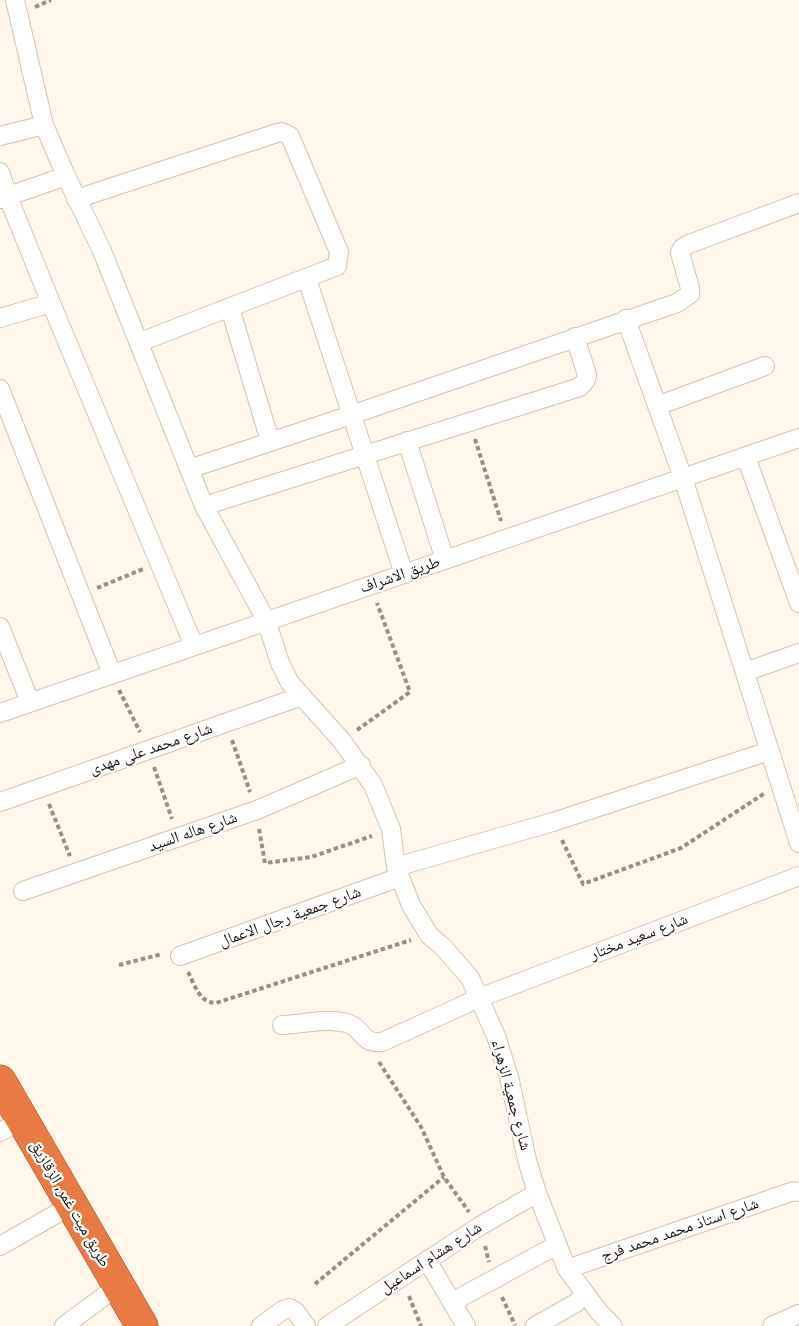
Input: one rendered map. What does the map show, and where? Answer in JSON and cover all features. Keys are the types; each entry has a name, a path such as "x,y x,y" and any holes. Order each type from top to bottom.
{"highway":[{"name":"طريق ميت غمر, الزقازيق","path":"0,1081 11,1126 72,1205 142,1326"}],"street":[{"name":"شارع جمعية الزهراء","path":"10,3 44,125 76,199 102,251 204,506 267,621 280,663 290,683 342,741 373,785 391,830 398,872 411,905 429,935 443,947 470,978 496,1036 509,1077 537,1193 557,1245 567,1269 599,1312 613,1326"},
{"path":"0,136 44,125"},
{"path":"76,199 277,133 286,133 290,136 339,252 337,266 140,342"},
{"path":"0,172 4,198 51,303 194,646"},
{"path":"4,198 66,176"},
{"path":"189,469 677,303 690,294 680,254 682,248 799,202"},
{"path":"307,279 404,574"},
{"path":"0,318 51,303"},
{"path":"230,308 270,441"},
{"path":"626,319 683,478 799,843"},
{"path":"204,506 580,387 586,380 586,375 575,337"},
{"path":"657,406 765,366"},
{"path":"0,389 112,674"},
{"path":"407,441 445,560"},
{"name":"طريق الاشراف","path":"0,713 683,478 798,443"},
{"path":"746,457 799,603"},
{"path":"0,627 30,702"},
{"path":"745,672 799,653"},
{"name":"شارع محمد على مهدى","path":"0,802 302,696"},
{"name":"شارع جمعية رجال الاعمال","path":"180,956 398,872 769,751"},
{"name":"شارع هاله السيد","path":"23,891 256,810 361,765"},
{"name":"شارع سعيد مختار","path":"365,1040 382,1042 479,998 799,876"},
{"path":"282,1025 336,1021 351,1024 358,1029 365,1040"},
{"name":"شارع استاذ محمد محمد فرج","path":"567,1269 796,1192"},
{"name":"شارع هشام اسماعيل","path":"327,1326 480,1226 537,1193"},
{"path":"0,1246 72,1205"},
{"path":"452,1302 557,1245"},
{"path":"427,1260 466,1326"},
{"path":"64,1326 118,1286"},
{"path":"535,1326 576,1303 585,1294"},
{"path":"261,1326 289,1308 295,1311 306,1326"},
{"path":"772,1326 799,1314"}],"path":[{"path":"470,422 507,538"},
{"path":"80,594 160,562"},
{"path":"342,741 410,692 371,585"},
{"path":"112,674 148,750 178,837"},
{"path":"226,722 256,810 265,863 311,857 391,830"},
{"path":"553,822 583,884 681,848 779,784"},
{"path":"42,787 76,873"},
{"path":"119,965 177,950 201,997 210,1003 216,1003 429,935"},
{"path":"365,1040 421,1127 444,1177 480,1226"},
{"path":"315,1284 444,1177"},
{"path":"400,1278 421,1326"}]}
